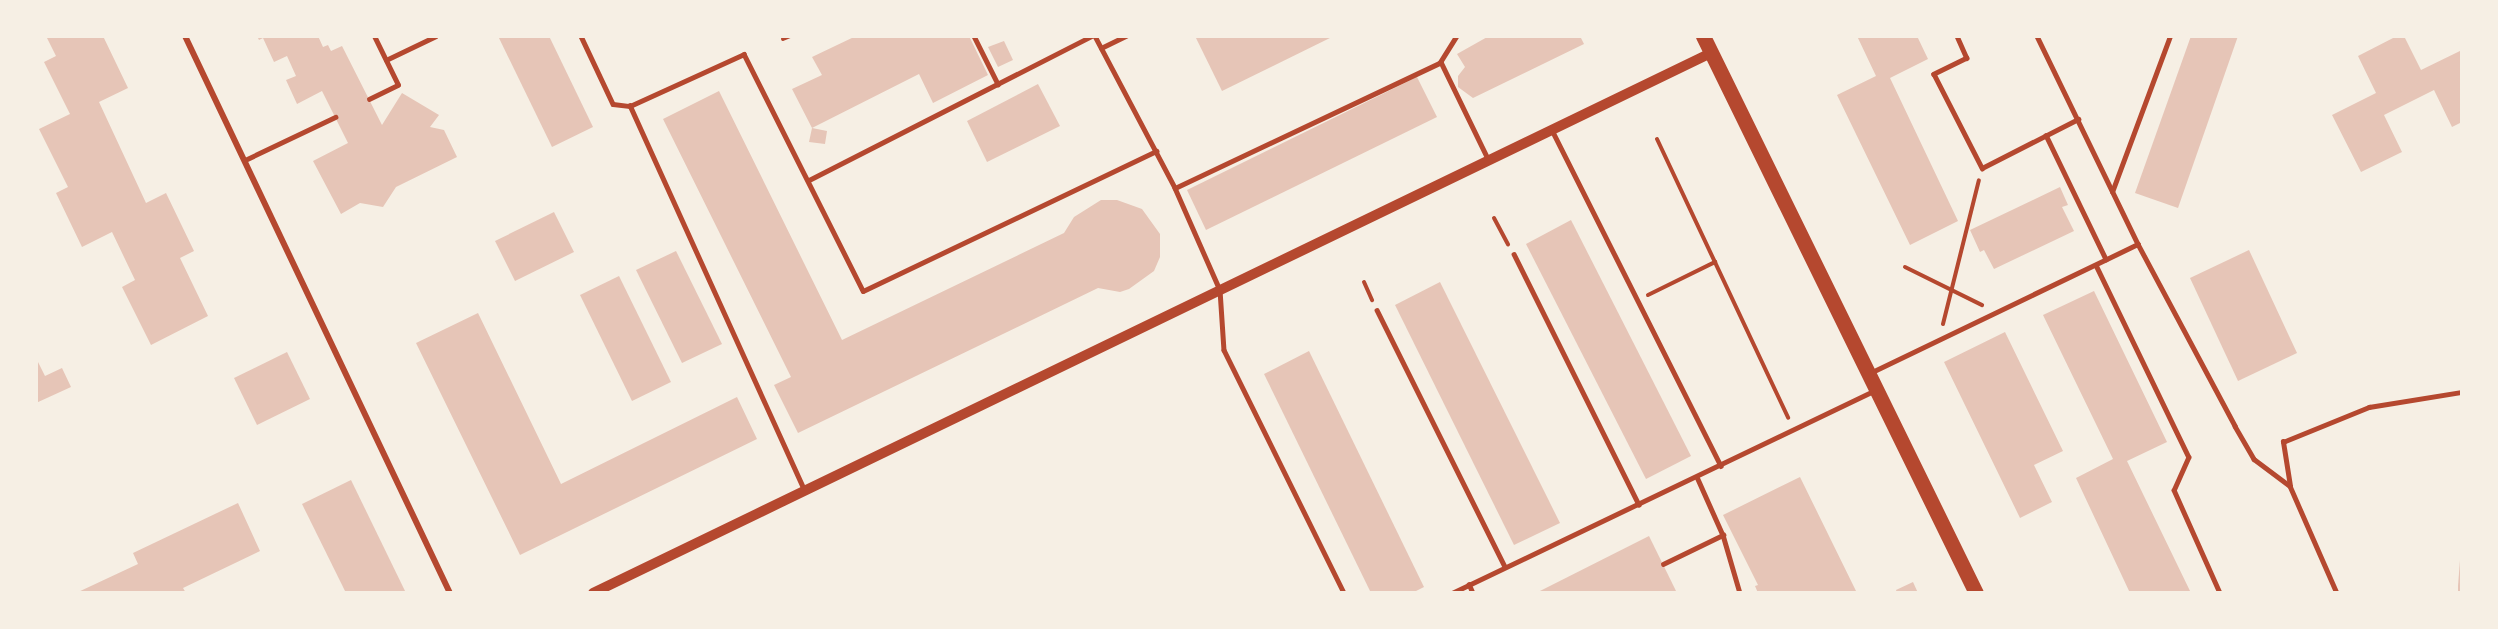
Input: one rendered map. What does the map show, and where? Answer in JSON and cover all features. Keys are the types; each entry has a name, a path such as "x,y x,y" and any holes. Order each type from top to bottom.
{"main road":[{"path":"1702,36 1870,373 1976,593"}],"street":[{"path":"185,36 450,593"},
{"path":"593,593 1711,53"}],"lane":[{"path":"369,99 398,85 374,36"},
{"path":"386,60 436,36"},
{"path":"581,36 613,104 630,106 744,54 863,291 1156,151"},
{"path":"974,36 998,84"},
{"path":"809,180 1094,36 1175,188 1220,290 1224,350 1344,593"},
{"path":"1101,48 1126,36"},
{"path":"1175,188 1441,62 1457,36"},
{"path":"1957,36 1967,58 1934,74 1982,168 2078,119"},
{"path":"2037,36 2138,244 2254,459 2290,486"},
{"path":"2112,192 2170,36"},
{"path":"1441,62 1489,160"},
{"path":"630,106 804,491"},
{"path":"245,160 335,117"},
{"path":"1552,130 1721,466"},
{"path":"2046,135 2106,260"},
{"path":"1870,373 2138,244"},
{"path":"1514,254 1639,505"},
{"path":"2096,264 2190,457 2174,489 2220,593"},
{"path":"1377,310 1505,567"},
{"path":"1452,593 1721,466 1877,389"},
{"path":"2337,593 2290,486 2283,442 2369,407 2462,392"},
{"path":"1697,477 1723,535 1740,593"},
{"path":"1663,564 1723,535"},
{"path":"1469,584 1473,593"}],"path":[{"path":"783,39 790,36"},
{"path":"1657,139 1794,429"},
{"path":"1939,340 1982,168"},
{"path":"1494,218 1514,254"},
{"path":"1639,299 1715,262"},
{"path":"1905,267 1998,312"}],"building":[{"path":"46,36 103,36 128,88 99,102 146,203 166,193 194,251 180,258 208,316 151,345 122,287 135,280 112,232 82,247 56,193 68,187 39,129 70,114 44,62 56,56"},
{"path":"257,36 318,36 323,47 328,45 331,51 342,46 382,125 402,93 439,115 430,127 444,130 457,157 396,187 383,207 360,203 341,214 313,161 348,143 322,91 297,104 286,80 296,76 287,56 274,62 263,38 259,40"},
{"path":"498,36 549,36 593,127 552,147"},
{"path":"856,36 969,36 988,75 933,103 919,74 812,128 792,89 822,75 812,57"},
{"path":"1195,36 1334,36 1222,91"},
{"path":"1489,36 1580,36 1584,44 1473,98 1458,87 1458,76 1465,67 1457,54"},
{"path":"1857,36 1917,36 1928,59 1890,78 1958,221 1910,245 1837,95 1876,76"},
{"path":"2191,36 2238,36 2178,208 2135,193"},
{"path":"2397,36 2404,36 2421,70 2462,50 2462,122 2452,127 2434,90 2384,115 2402,152 2361,172 2332,115 2376,93 2358,56"},
{"path":"1004,41 1013,60 998,67 988,47"},
{"path":"1417,77 1437,117 1206,230 1187,190"},
{"path":"1038,84 1060,126 987,162 967,121"},
{"path":"719,91 842,340 1064,233 1074,217 1101,200 1117,200 1142,209 1160,234 1160,257 1154,271 1129,289 1120,292 1098,288 798,433 774,385 791,377 663,119"},
{"path":"812,128 827,131 825,144 809,142"},
{"path":"2060,187 2068,205 2062,207 2074,231 1994,269 1984,250 1980,252 1970,230"},
{"path":"554,212 574,252 515,281 495,241"},
{"path":"1571,220 1691,456 1646,479 1526,244"},
{"path":"2249,250 2297,353 2238,381 2190,278"},
{"path":"676,251 722,344 682,363 636,270"},
{"path":"619,276 671,382 632,401 580,295"},
{"path":"1440,282 1560,523 1514,545 1395,305"},
{"path":"2094,291 2167,442 2127,461 2191,593 2130,593 2076,478 2113,459 2043,315"},
{"path":"478,313 561,484 737,397 757,439 520,555 416,343"},
{"path":"2005,332 2063,451 2034,465 2052,502 2020,518 1944,362"},
{"path":"1309,351 1424,587 1412,593 1371,593 1264,374"},
{"path":"287,352 310,399 257,425 234,378"},
{"path":"36,358 45,376 62,368 71,387 36,403"},
{"path":"1800,477 1857,593 1758,593 1755,586 1758,585 1723,515"},
{"path":"351,480 406,593 346,593 302,504"},
{"path":"238,503 260,551 183,588 186,593 76,593 138,564 133,553"},
{"path":"1649,536 1677,593 1536,593"},
{"path":"2460,560 2462,593 2458,593 2458,586"},
{"path":"1913,582 1918,593 1897,593 1896,590"}]}
